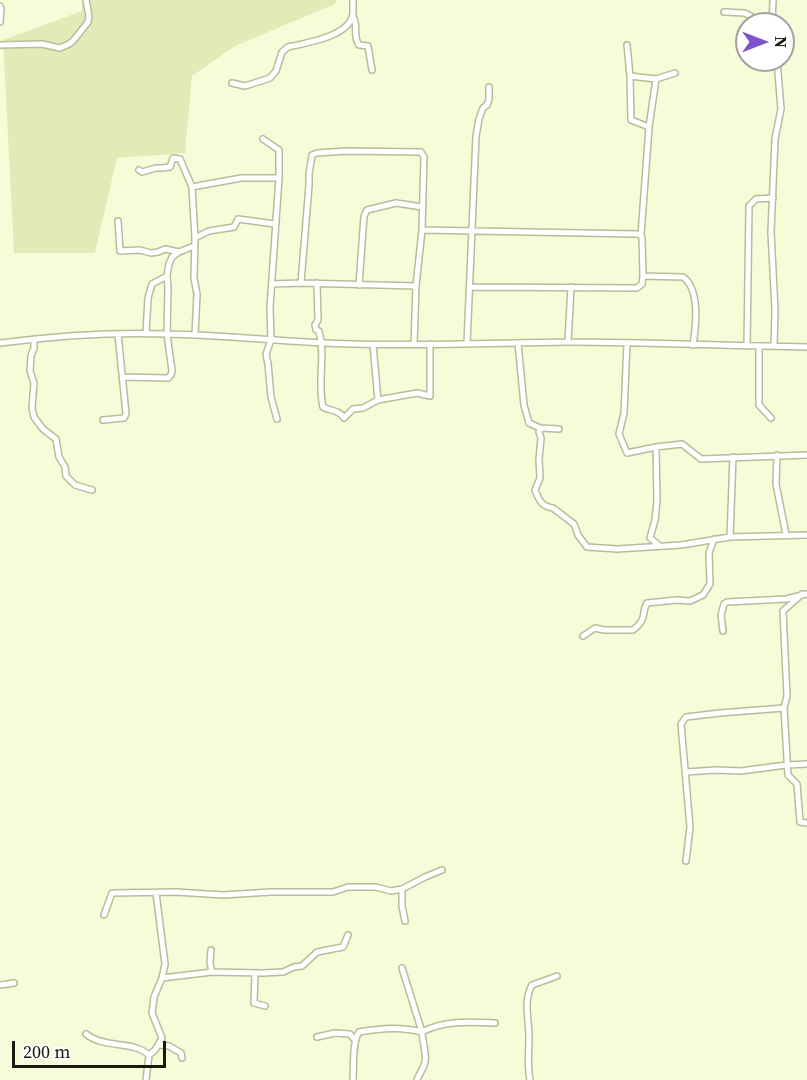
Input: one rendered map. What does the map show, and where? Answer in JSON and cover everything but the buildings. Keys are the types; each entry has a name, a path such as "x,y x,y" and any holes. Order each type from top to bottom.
{"street":[{"path":"0,45 42,44 60,48 69,44 88,21 86,0"},
{"path":"232,83 245,86 270,78 276,71 282,51 288,46 333,35 342,30 352,17 353,0"},
{"path":"0,6 0,22"},
{"path":"723,12 735,13"},
{"path":"352,17 355,20 356,41 359,45 368,46 372,70"},
{"path":"627,45 631,120 649,127"},
{"path":"774,346 775,310 771,232 775,139 781,109 778,72"},
{"path":"630,76 656,79 675,73"},
{"path":"470,287 637,288 642,284 642,238 640,235 649,127 656,79"},
{"path":"467,344 476,136 479,119 489,99 489,87"},
{"path":"263,139 279,150 270,307 271,340 266,354 271,397 278,420"},
{"path":"301,282 312,155 346,151 421,152 424,157 422,230 416,286 414,345"},
{"path":"139,170 142,172 170,166 173,158 180,159 192,187 195,238 194,278 197,294 195,335"},
{"path":"192,187 241,178 279,178"},
{"path":"747,346 749,206 756,199 772,198"},
{"path":"359,285 364,216 367,210 396,203 422,207"},
{"path":"195,238 209,231 234,227 238,219 275,224"},
{"path":"118,221 120,251 158,252 165,249 179,252"},
{"path":"422,230 640,235"},
{"path":"122,377 168,378 171,375 167,334 167,276 172,256 194,246"},
{"path":"146,334 148,298 153,284 167,276"},
{"path":"643,276 683,277 688,281 694,298 693,345"},
{"path":"272,284 301,282 416,286"},
{"path":"317,283 318,320 315,325 322,343 321,398 323,407 337,412 344,418 354,409 363,408 378,400 417,393 430,396 430,344"},
{"path":"568,342 572,287"},
{"path":"0,343 118,334 167,334 373,345 568,342 807,346"},
{"path":"102,420 124,418 126,414 118,334"},
{"path":"34,339 30,371 34,383 32,408 34,417 56,439 59,458 65,467 66,476 75,485 92,490"},
{"path":"518,343 524,405 529,423 540,428 559,429"},
{"path":"627,344 624,413 619,434 627,453 682,444 701,459 807,455"},
{"path":"373,345 378,400"},
{"path":"759,346 759,405 771,418"},
{"path":"540,428 540,478 535,490 542,503 553,508 574,524 578,535 587,547 617,549 681,545 730,537 807,535"},
{"path":"656,447 657,501 650,538 660,546"},
{"path":"777,455 776,484 786,535"},
{"path":"730,537 733,457"},
{"path":"583,636 595,628 633,630 641,623 647,603 690,601 703,595 710,584 709,553 714,539"},
{"path":"723,631 721,615 724,604 727,602 786,599 804,594"},
{"path":"804,594 783,610 787,696 784,708 786,765 788,775 797,784 800,822 807,823"},
{"path":"686,861 690,827 681,724 686,717 784,708"},
{"path":"686,772 741,771 807,764"},
{"path":"104,915 112,893 176,892 223,895 333,892 348,887 376,887 391,891 402,889 442,870"},
{"path":"402,889 405,921"},
{"path":"146,1080 149,1055 159,1045 162,1038 152,1013 154,997 165,964 156,893"},
{"path":"162,978 212,972 283,972 302,966 317,952 343,947 348,935"},
{"path":"211,950 212,972"},
{"path":"402,968 422,1032 425,1052 425,1063 417,1080"},
{"path":"255,973 254,1003 265,1006"},
{"path":"530,1080 527,1063 529,990 538,982 557,976"},
{"path":"0,985 14,983"},
{"path":"353,1080 354,1039 359,1032 390,1028 422,1032 433,1026 454,1023 495,1023"},
{"path":"317,1036 335,1033 350,1034 354,1039"},
{"path":"86,1034 93,1039 117,1046 142,1049 149,1055"},
{"path":"159,1045 169,1046 181,1053 182,1058"}],"green space":[{"path":"82,0 336,0 335,4 235,46 192,76 185,153 117,158 95,253 14,253 3,40 82,11"}]}
